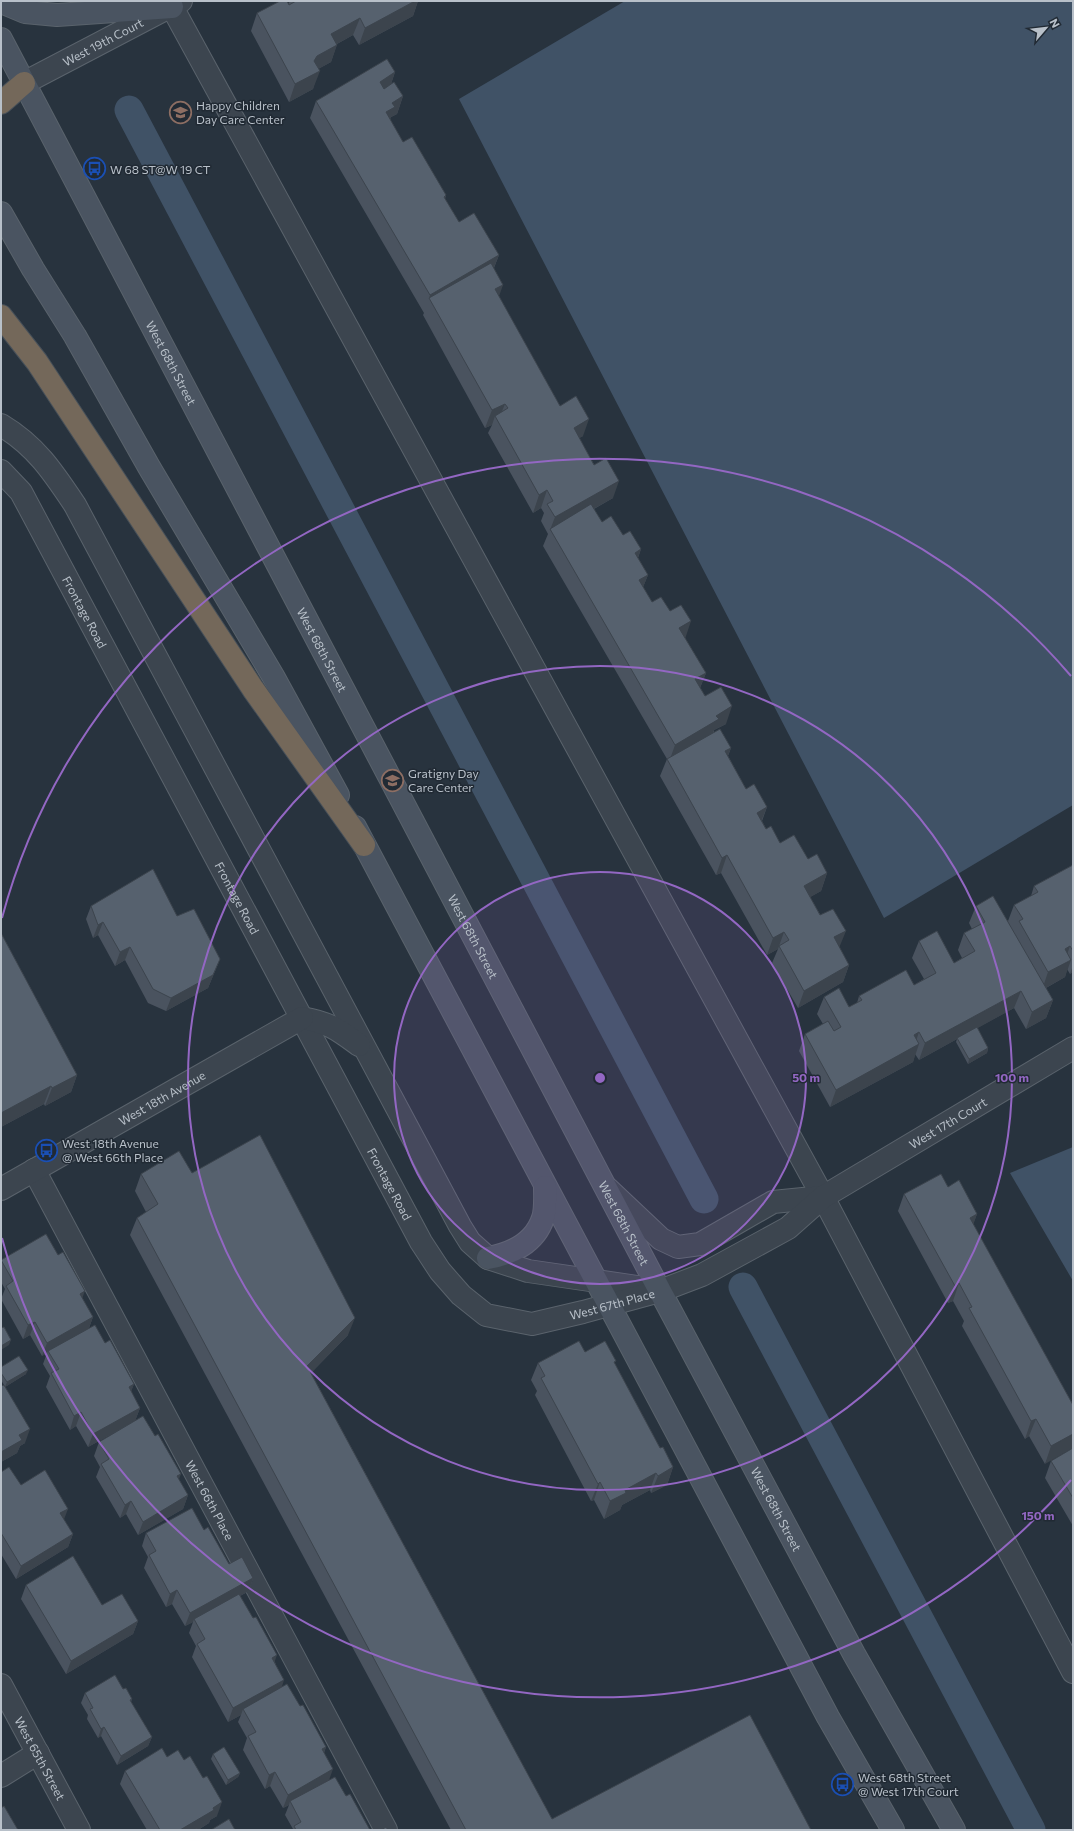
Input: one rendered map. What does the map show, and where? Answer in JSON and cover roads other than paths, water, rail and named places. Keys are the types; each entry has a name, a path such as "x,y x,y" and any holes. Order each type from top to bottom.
{"highway":[{"path":"1,84 24,83"},
{"path":"1,103 24,83"},
{"path":"1,316 37,362 253,689 364,845"}],"main road":[{"path":"1,2 25,12 57,15 174,3"},
{"name":"West 68th Street","path":"1,39 604,1186 854,1654 954,1830"},
{"path":"1,213 33,269 75,336 149,467 273,676 828,1716 893,1830"},
{"path":"488,1258 517,1250 534,1236 543,1218 545,1187"}],"street":[{"name":"West 19th Court","path":"24,83 174,3"},
{"path":"174,3 823,1197 1073,1672"},
{"path":"1,426 17,435 48,465 75,505 460,1226 470,1242 488,1258"},
{"name":"Frontage Road","path":"1,471 21,492 421,1242 440,1272 461,1295 486,1315"},
{"path":"302,1018 321,1021 337,1028 366,1050"},
{"name":"West 18th Avenue","path":"1,1190 302,1018"},
{"name":"West 17th Court","path":"660,1291 702,1274 788,1228 823,1197 1073,1048"},
{"name":"West 66th Place","path":"34,1170 386,1830"},
{"name":"West 17th Court","path":"604,1186 661,1239 678,1247 700,1244 773,1202 823,1197"},
{"name":"West 67th Place","path":"488,1258 528,1271 660,1291"},
{"name":"West 67th Place","path":"486,1315 532,1324 660,1291"},
{"name":"West 65th Street","path":"1,1685 79,1830"},
{"path":"1,1776 38,1754"}],"water":[{"path":"625,1 1073,1 1073,805 884,918 459,99"},
{"path":"1073,1147 1073,1281 1010,1173"}],"waterway":[{"path":"129,110 704,1199"},
{"path":"743,1287 1031,1830"}],"place":[{"name":"Happy Children Day Care Center","path":"180,112"},
{"name":"W 68 ST@W 19 CT","path":"94,169"},
{"name":"Gratigny Day Care Center","path":"392,780"},
{"name":"West 18th Avenue @ West 66th Place","path":"46,1150"},
{"name":"West 68th Street @ West 17th Court","path":"843,1784"}]}
